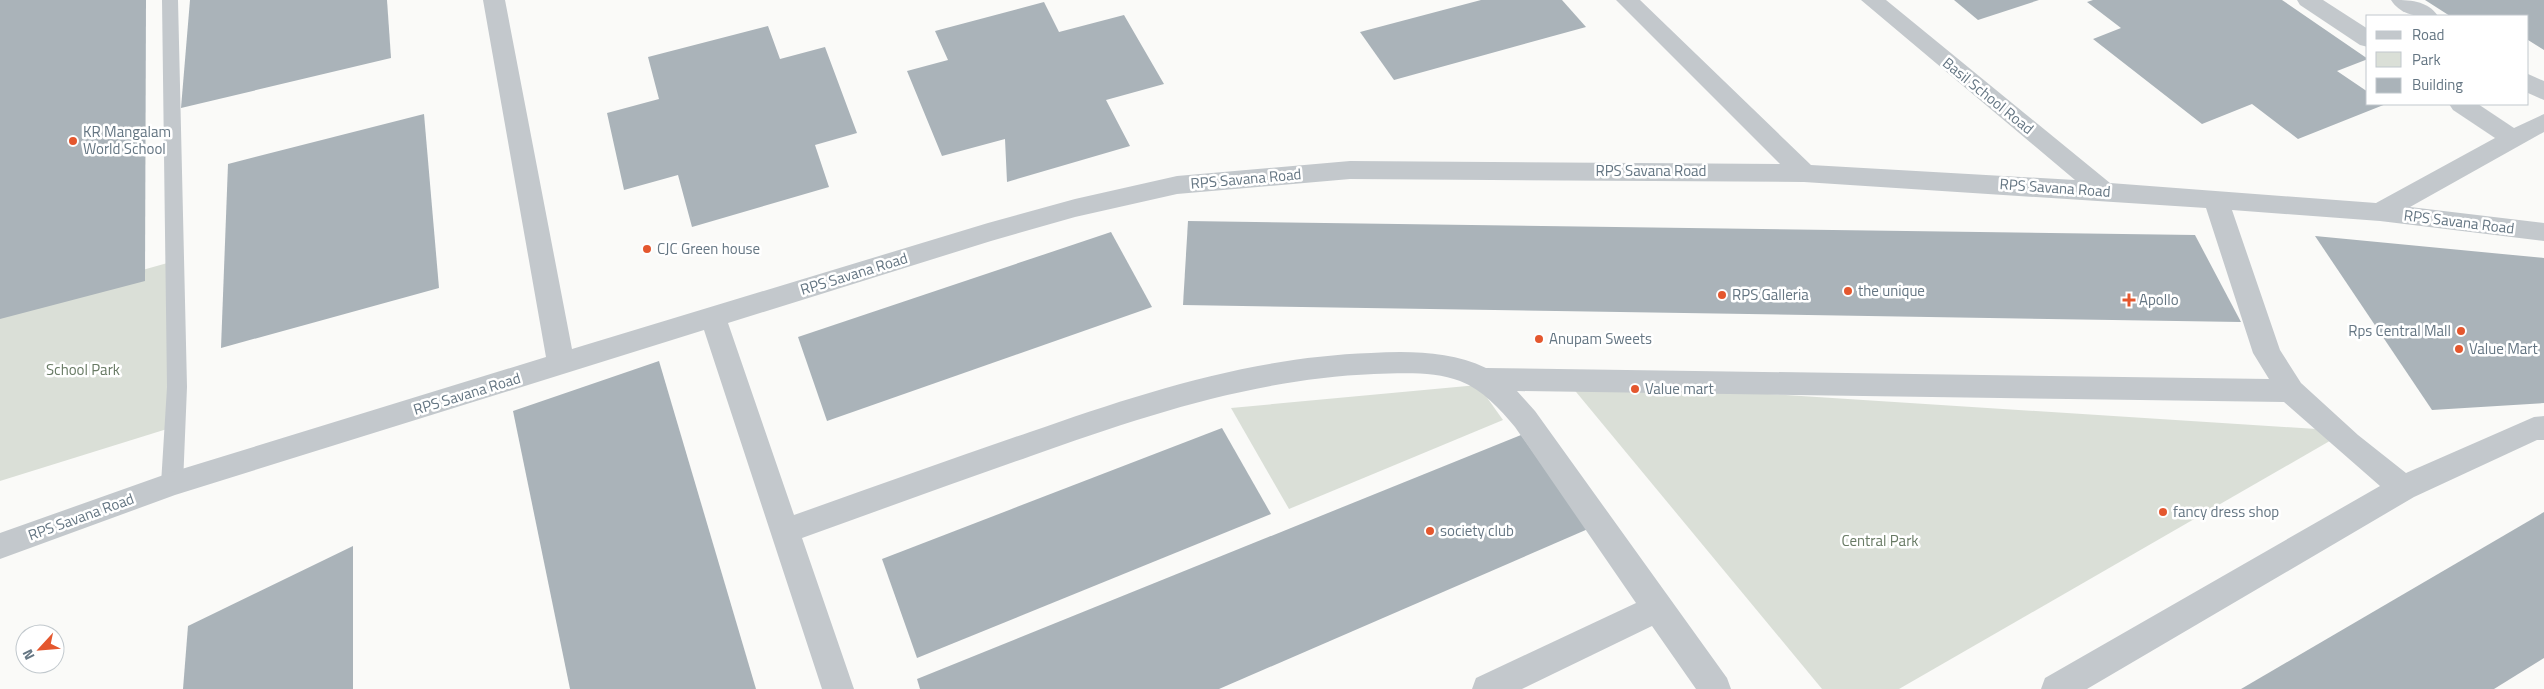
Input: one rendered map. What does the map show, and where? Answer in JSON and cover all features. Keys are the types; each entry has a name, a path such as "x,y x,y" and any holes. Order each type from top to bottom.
{"street":[{"path":"494,0 561,364"},
{"path":"1627,0 1804,173"},
{"name":"Basil School Road","path":"1872,0 2104,191"},
{"path":"2308,0 2366,39"},
{"path":"2402,0 2425,15"},
{"path":"2529,83 2544,92"},
{"path":"2462,105 2512,138"},
{"path":"2380,212 2544,122"},
{"name":"RPS Savana Road","path":"0,546 172,484 988,232 1074,208 1177,185 1350,170 1804,173 2104,191 2380,212 2544,232"},
{"path":"2216,201 2267,353 2292,391 2348,443 2403,488"},
{"path":"713,318 838,689"},
{"path":"784,530 1103,419 1210,386 1296,370 1360,363 1436,365 1461,370 1483,379 1503,393 1525,419 1715,689"},
{"path":"1483,379 2292,391"},
{"path":"2057,689 2403,488 2534,429 2544,428"},
{"path":"1488,689 1658,608"}],"lane":[{"path":"170,0 177,387 172,484"}],"green space":[{"name":"School Park","path":"171,262 167,429 0,481 0,310"},
{"name":"Central Park","path":"1567,381 2347,431 1899,689 1822,689"},
{"path":"1478,385 1503,420 1289,509 1231,408"}],"building":[{"name":"KR Mangalam World School","path":"0,0 146,0 145,281 0,319"},
{"path":"190,0 387,0 391,58 181,108"},
{"path":"1481,0 1562,0 1586,27 1394,80 1360,32"},
{"path":"1954,0 2039,0 1978,20"},
{"path":"2093,0 2282,0 2366,58 2366,60 2337,71 2366,91 2366,105 2383,105 2298,139 2252,104 2202,124 2093,39 2121,28 2087,2"},
{"path":"2425,0 2544,0 2544,50 2529,41 2529,15 2448,15"},
{"path":"1044,2 1059,32 1124,15 1164,84 1106,100 1130,146 1007,182 1005,139 942,156 907,71 948,60 935,31"},
{"path":"768,26 780,59 825,47 857,133 815,145 829,187 692,227 678,175 624,190 607,113 659,99 648,57"},
{"path":"424,114 439,288 221,348 228,164"},
{"path":"1188,221 2195,235 2241,322 1183,305"},
{"path":"1111,232 1152,307 827,421 798,337"},
{"name":"Rps Central Mall","path":"2315,236 2544,258 2544,403 2432,410"},
{"path":"659,361 756,689 570,689 513,411"},
{"path":"1222,428 1271,514 917,658 882,559"},
{"path":"1521,435 1588,529 1219,689 920,689 917,679"},
{"path":"2544,512 2544,658 2494,689 2241,689"},
{"path":"353,546 353,689 183,689 188,626"}],"place":[{"name":"KR Mangalam World School","path":"73,141"},
{"name":"CJC Green house","path":"647,249"},
{"name":"the unique","path":"1848,291"},
{"name":"RPS Galleria","path":"1722,295"},
{"name":"Apollo","path":"2129,300"},
{"name":"Rps Central Mall","path":"2461,331"},
{"name":"Anupam Sweets","path":"1539,339"},
{"name":"Value Mart","path":"2459,349"},
{"name":"Value mart","path":"1635,389"},
{"name":"fancy dress shop","path":"2163,512"},
{"name":"society club","path":"1430,531"}]}
